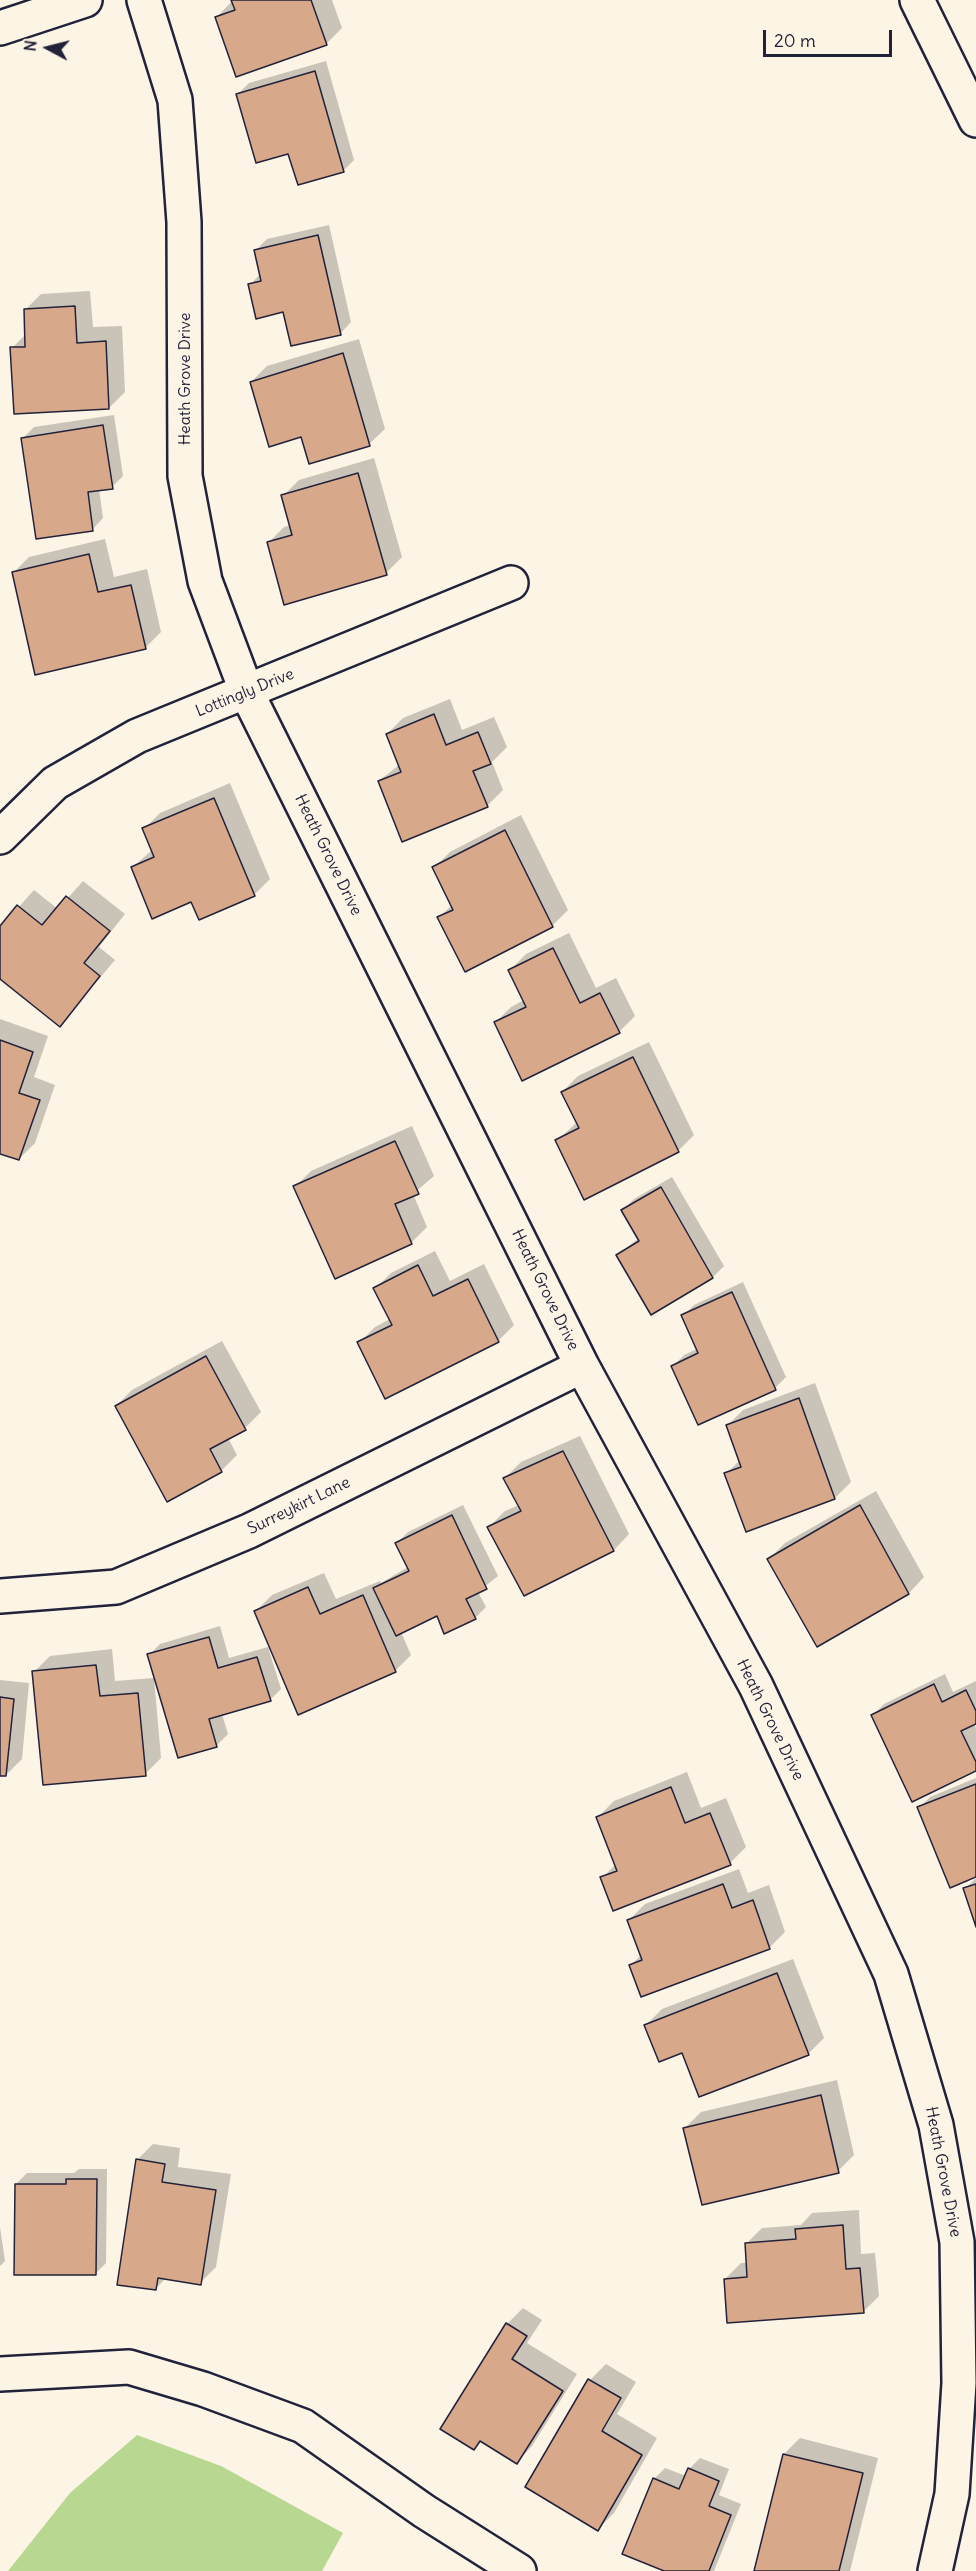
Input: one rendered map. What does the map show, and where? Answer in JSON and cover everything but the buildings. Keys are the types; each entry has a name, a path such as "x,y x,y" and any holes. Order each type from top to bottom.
{"street":[{"path":"0,28 85,0"},
{"name":"Heath Grove Drive","path":"144,0 176,100 184,222 185,476 205,581 247,693 582,1366 756,1686 891,1974 936,2125 957,2241 959,2383 952,2494 935,2571"},
{"path":"917,0 976,120"},
{"name":"Lottingly Drive","path":"0,837 55,783 137,736 512,584"},
{"name":"Surreykirt Lane","path":"0,1596 116,1587 249,1531 582,1366"},
{"path":"0,2374 129,2367 203,2389 303,2426 424,2511 519,2571"}],"green space":[{"path":"137,2435 221,2466 343,2533 322,2571 8,2571 70,2493"}]}
